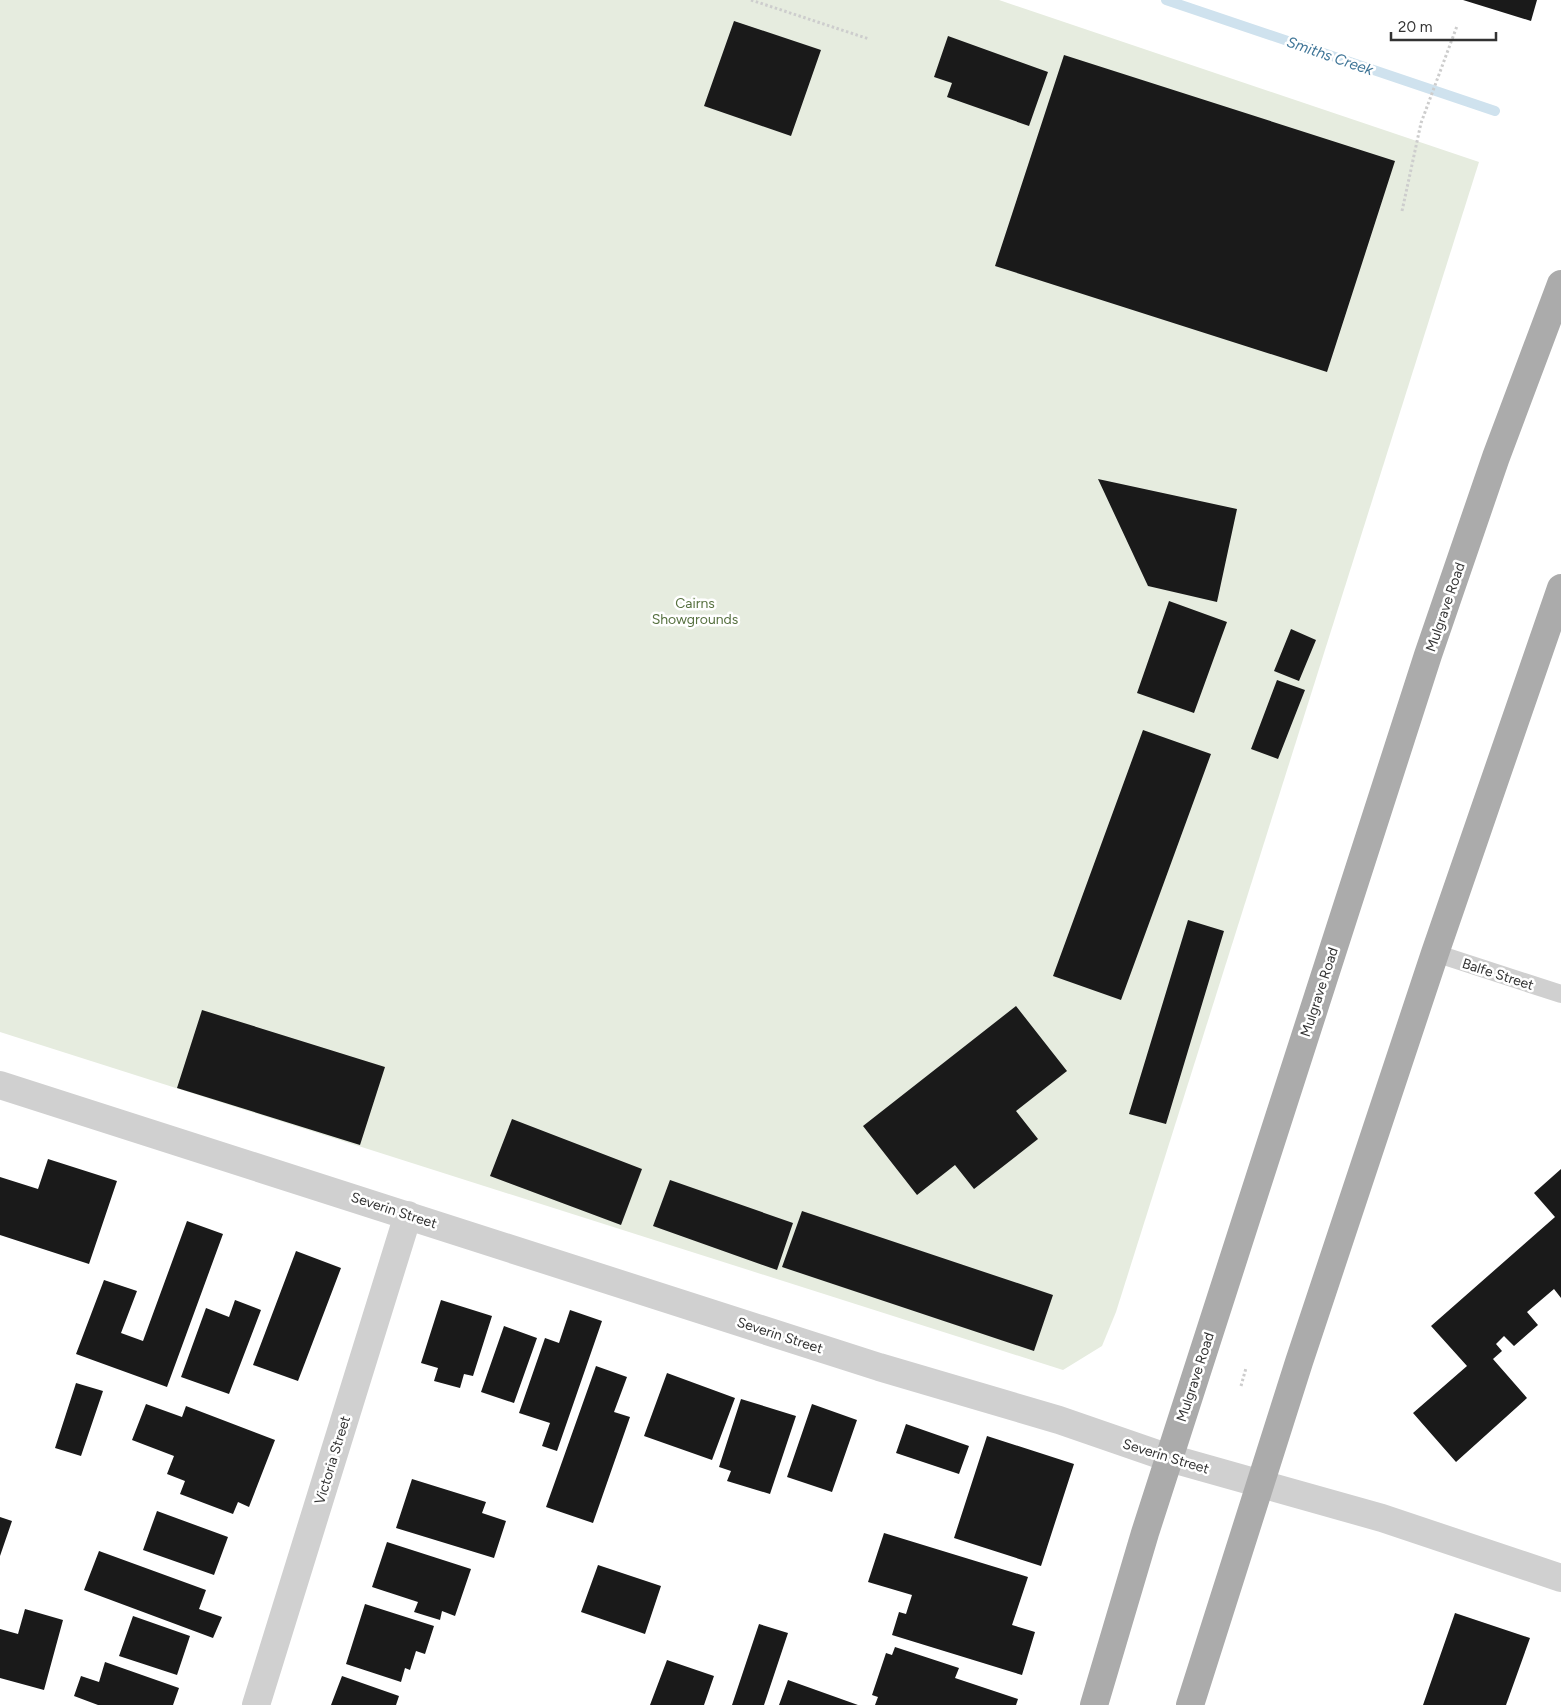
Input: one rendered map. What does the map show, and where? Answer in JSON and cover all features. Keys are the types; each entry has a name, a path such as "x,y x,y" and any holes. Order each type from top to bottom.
{"main road":[{"name":"Mulgrave Road","path":"1094,1705 1169,1458 1428,655 1496,457 1561,284"},
{"path":"1190,1705 1260,1484 1435,953 1561,588"}],"street":[{"name":"Severin Street","path":"0,1085 879,1367 1059,1420 1169,1458 1382,1518 1561,1578"},
{"name":"Victoria Street","path":"256,1705 408,1215"}],"lane":[{"name":"Balfe Street","path":"1435,953 1561,994"}],"path":[{"path":"751,0 869,39"},
{"path":"1402,211 1421,123 1457,26"},
{"path":"1241,1386 1246,1368"}],"green space":[{"name":"Cairns Showgrounds","path":"0,0 999,0 1479,162 1116,1312 1102,1346 1063,1370 0,1032"}],"building":[{"path":"1463,0 1537,0 1531,21"},
{"path":"734,21 821,50 791,136 704,106"},
{"path":"948,36 1048,72 1029,126 947,97 952,83 934,77"},
{"path":"1064,55 1395,161 1327,372 995,266"},
{"path":"1098,479 1237,509 1217,602 1148,586"},
{"path":"1169,601 1227,622 1194,713 1137,693"},
{"path":"1291,629 1316,640 1299,681 1274,671"},
{"path":"1277,680 1305,690 1278,759 1251,749"},
{"path":"1143,730 1211,754 1121,1000 1053,976"},
{"path":"1188,920 1224,931 1166,1124 1129,1114"},
{"path":"1016,1006 1067,1071 1016,1111 1038,1139 974,1189 955,1165 917,1195 863,1126"},
{"path":"202,1010 385,1067 360,1145 177,1088"},
{"path":"512,1119 642,1169 621,1225 490,1176"},
{"path":"48,1159 117,1181 89,1264 0,1235 0,1177 38,1189"},
{"path":"1561,1169 1561,1298 1554,1289 1527,1312 1538,1325 1514,1346 1504,1336 1496,1344 1502,1351 1493,1359 1527,1398 1456,1462 1413,1413 1467,1366 1431,1326 1555,1217 1534,1193"},
{"path":"670,1180 793,1223 777,1270 653,1226"},
{"path":"802,1211 1053,1295 1034,1351 782,1267"},
{"path":"187,1221 223,1234 167,1387 76,1354 104,1280 137,1291 121,1333 143,1341"},
{"path":"296,1251 341,1268 298,1381 253,1365"},
{"path":"235,1300 261,1310 229,1394 181,1377 206,1308 229,1317"},
{"path":"441,1300 492,1316 473,1376 464,1374 460,1388 434,1381 438,1368 421,1363"},
{"path":"570,1310 602,1321 557,1451 542,1446 550,1423 519,1413 545,1338 559,1343"},
{"path":"504,1326 537,1338 514,1403 481,1392"},
{"path":"596,1366 627,1377 614,1412 630,1417 593,1523 546,1507"},
{"path":"667,1373 735,1398 712,1460 644,1436"},
{"path":"76,1383 103,1391 81,1456 55,1448"},
{"path":"741,1399 796,1416 770,1494 727,1481 731,1471 719,1467"},
{"path":"146,1404 182,1417 186,1406 275,1440 249,1507 238,1502 233,1514 180,1494 185,1481 167,1474 174,1456 132,1440"},
{"path":"812,1404 857,1420 832,1492 787,1477"},
{"path":"906,1424 969,1446 959,1474 896,1453"},
{"path":"987,1436 1074,1464 1041,1566 954,1538"},
{"path":"412,1479 486,1502 482,1513 506,1521 494,1558 396,1528"},
{"path":"157,1511 228,1537 214,1575 143,1550"},
{"path":"0,1517 12,1521 0,1556"},
{"path":"884,1533 1028,1577 1012,1625 1035,1632 1022,1675 892,1635 899,1612 906,1614 912,1595 868,1582"},
{"path":"387,1542 471,1569 455,1616 442,1611 440,1620 414,1612 418,1602 372,1587"},
{"path":"99,1551 206,1590 199,1609 222,1617 213,1638 84,1590"},
{"path":"598,1565 661,1586 645,1634 581,1612"},
{"path":"365,1604 434,1626 425,1654 416,1651 410,1670 405,1668 401,1682 346,1664"},
{"path":"25,1609 63,1620 44,1690 0,1678 0,1629 18,1634"},
{"path":"1455,1613 1530,1638 1506,1705 1423,1705"},
{"path":"133,1616 190,1636 177,1675 119,1656"},
{"path":"759,1624 788,1633 764,1705 732,1705"},
{"path":"895,1647 959,1668 955,1678 1018,1699 1016,1705 875,1705 878,1697 872,1695 886,1653 892,1655"},
{"path":"667,1660 714,1676 704,1705 650,1705"},
{"path":"105,1662 179,1688 173,1705 98,1705 74,1696 81,1676 99,1682"},
{"path":"342,1676 399,1696 396,1705 331,1705"},
{"path":"788,1680 858,1705 779,1705"}],"waterway":[{"name":"Smiths Creek","path":"1166,0 1495,111"}]}
